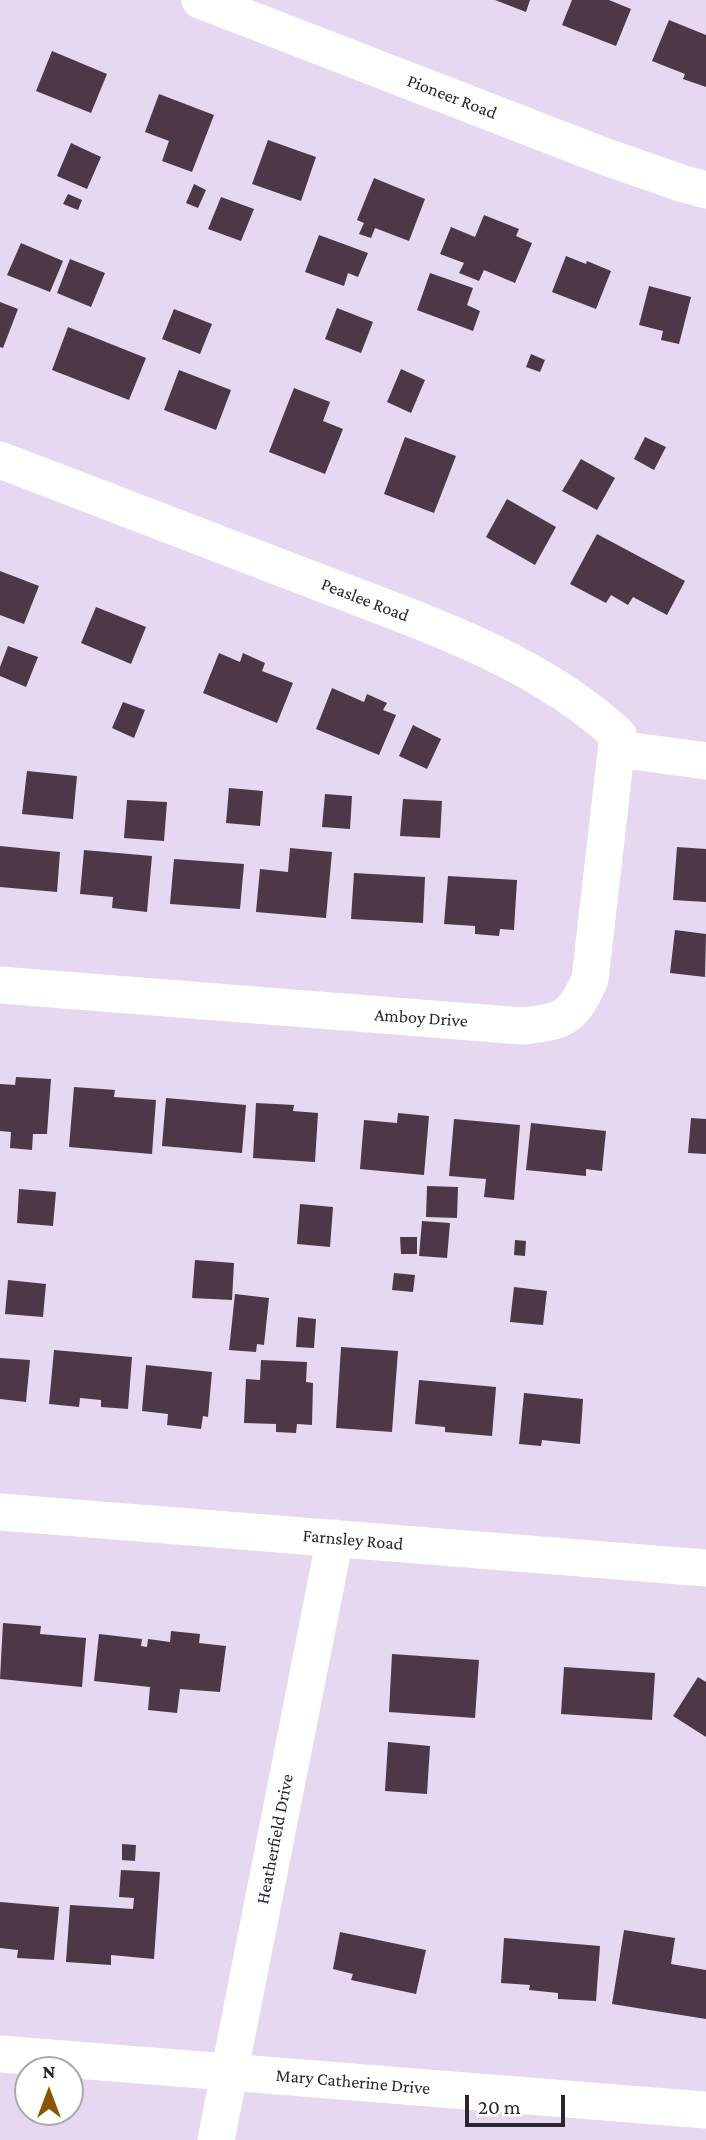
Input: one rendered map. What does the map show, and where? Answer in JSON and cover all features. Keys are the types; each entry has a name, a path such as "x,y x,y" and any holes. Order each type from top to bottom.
{"street":[{"name":"Pioneer Road","path":"200,0 606,157 706,190"},
{"name":"Peaslee Road","path":"0,460 447,632 525,670 597,715 618,735 618,749"},
{"path":"618,749 706,761"},
{"name":"Amboy Drive","path":"0,985 522,1026 563,1018 579,1004 590,979 618,749"},
{"name":"Farnsley Road","path":"0,1512 706,1568"},
{"name":"Heatherfield Drive","path":"216,2140 335,1538"},
{"name":"Mary Catherine Drive","path":"0,2054 706,2110"}],"building":[{"path":"495,0 530,0 526,12"},
{"path":"572,0 609,0 631,9 616,46 562,25"},
{"path":"669,20 706,35 706,87 683,79 685,74 652,61"},
{"path":"52,51 107,74 91,113 36,91"},
{"path":"159,94 214,115 192,172 162,161 169,141 145,132"},
{"path":"268,140 316,157 301,201 252,184"},
{"path":"71,143 101,157 87,189 57,176"},
{"path":"374,178 425,199 409,241 375,228 371,238 359,234 364,223 357,220"},
{"path":"194,184 206,190 198,208 186,203"},
{"path":"68,194 82,200 78,210 63,204"},
{"path":"221,197 254,209 241,241 208,229"},
{"path":"484,215 519,229 516,236 532,243 515,283 484,270 479,281 459,273 464,263 440,254 451,227 475,237"},
{"path":"319,235 368,253 358,277 348,273 344,286 305,272"},
{"path":"21,243 63,261 50,292 7,275"},
{"path":"566,256 611,271 596,309 552,292"},
{"path":"70,259 105,273 91,307 57,293"},
{"path":"430,273 473,288 467,305 480,311 473,331 417,310"},
{"path":"649,286 691,297 679,344 661,340 663,331 639,325"},
{"path":"0,302 18,309 3,348 0,347"},
{"path":"337,308 373,322 361,353 325,339"},
{"path":"174,309 212,324 200,354 162,339"},
{"path":"68,327 146,358 129,400 52,370"},
{"path":"531,354 545,360 540,372 526,367"},
{"path":"401,369 425,380 411,413 387,402"},
{"path":"179,370 231,390 216,430 164,410"},
{"path":"294,388 330,402 323,421 343,429 325,474 269,452"},
{"path":"405,437 456,456 434,513 384,494"},
{"path":"645,437 666,447 654,470 634,459"},
{"path":"581,459 615,478 597,510 562,491"},
{"path":"507,499 556,527 535,565 486,537"},
{"path":"597,534 685,581 667,615 633,597 628,605 611,595 606,603 570,584"},
{"path":"0,571 39,586 24,624 0,615"},
{"path":"96,607 146,627 131,664 81,643"},
{"path":"8,646 38,657 26,687 0,676 0,667"},
{"path":"219,653 240,662 243,653 265,663 262,671 293,683 277,723 203,693"},
{"path":"332,688 364,702 367,694 387,703 383,710 396,715 379,755 316,729"},
{"path":"123,702 145,710 134,738 112,728"},
{"path":"413,725 441,739 427,769 399,756"},
{"path":"27,771 77,776 73,819 22,814"},
{"path":"229,788 263,791 260,826 226,823"},
{"path":"325,794 352,796 350,829 322,827"},
{"path":"403,799 442,801 440,838 400,836"},
{"path":"127,800 167,802 164,841 124,838"},
{"path":"0,846 60,852 57,892 0,887"},
{"path":"677,847 706,849 706,902 673,900"},
{"path":"290,848 332,852 326,918 256,912 260,869 288,872"},
{"path":"84,850 152,856 147,912 112,908 113,897 80,894"},
{"path":"174,859 244,864 240,909 170,904"},
{"path":"354,873 425,877 423,923 351,919"},
{"path":"448,876 517,880 514,930 500,929 499,936 475,934 475,926 444,924"},
{"path":"675,930 706,934 705,977 670,973"},
{"path":"16,1077 51,1079 47,1134 33,1134 32,1150 10,1148 11,1132 0,1131 0,1084 15,1085"},
{"path":"74,1087 115,1090 114,1097 156,1100 152,1154 69,1147"},
{"path":"166,1098 246,1105 242,1153 162,1146"},
{"path":"256,1103 294,1105 293,1111 318,1113 315,1162 253,1158"},
{"path":"398,1113 429,1116 424,1175 360,1169 364,1120 397,1123"},
{"path":"691,1118 706,1119 706,1154 688,1153"},
{"path":"454,1119 520,1125 514,1200 484,1197 486,1179 449,1176"},
{"path":"531,1123 606,1131 602,1171 586,1169 586,1176 526,1170"},
{"path":"427,1186 458,1187 457,1218 426,1217"},
{"path":"19,1189 56,1192 53,1226 17,1223"},
{"path":"300,1204 333,1207 330,1247 297,1244"},
{"path":"422,1221 450,1223 447,1258 419,1256"},
{"path":"400,1237 417,1237 417,1254 401,1254"},
{"path":"515,1240 526,1241 525,1256 514,1255"},
{"path":"195,1260 234,1263 232,1300 192,1298"},
{"path":"394,1273 415,1275 413,1292 392,1290"},
{"path":"8,1280 46,1284 43,1317 5,1314"},
{"path":"514,1287 547,1291 543,1325 510,1322"},
{"path":"235,1294 269,1298 264,1345 257,1344 256,1352 229,1350"},
{"path":"298,1317 316,1319 314,1348 296,1347"},
{"path":"341,1347 398,1351 392,1432 336,1428"},
{"path":"54,1350 132,1357 128,1409 101,1407 101,1400 80,1398 79,1407 49,1404"},
{"path":"0,1358 30,1360 26,1402 0,1399"},
{"path":"261,1360 307,1362 306,1382 313,1383 312,1425 297,1424 296,1433 276,1432 276,1424 244,1423 246,1379 260,1380"},
{"path":"146,1365 212,1372 208,1417 203,1416 201,1429 167,1425 168,1414 142,1411"},
{"path":"419,1380 496,1387 492,1436 445,1432 445,1427 415,1424"},
{"path":"524,1393 583,1399 580,1444 542,1440 541,1446 519,1444"},
{"path":"3,1623 41,1626 40,1634 86,1638 82,1687 0,1679"},
{"path":"171,1631 200,1634 199,1643 226,1646 220,1692 180,1689 177,1713 148,1710 150,1687 94,1681 99,1634 142,1639 141,1646 147,1647 148,1639 170,1642"},
{"path":"392,1654 479,1660 475,1718 389,1712"},
{"path":"564,1667 655,1673 652,1720 561,1714"},
{"path":"698,1677 706,1682 706,1737 673,1716"},
{"path":"388,1742 430,1746 427,1794 385,1791"},
{"path":"122,1844 136,1845 135,1861 122,1860"},
{"path":"121,1870 160,1872 154,1959 111,1955 111,1965 66,1962 70,1905 133,1909 134,1898 119,1897"},
{"path":"0,1902 59,1907 54,1960 17,1958 18,1950 0,1948"},
{"path":"624,1930 675,1938 671,1964 706,1970 706,2019 612,2004"},
{"path":"340,1932 426,1950 416,1994 351,1980 353,1974 333,1969"},
{"path":"504,1938 600,1946 596,2001 558,1999 558,1993 529,1990 530,1985 501,1983"}]}
